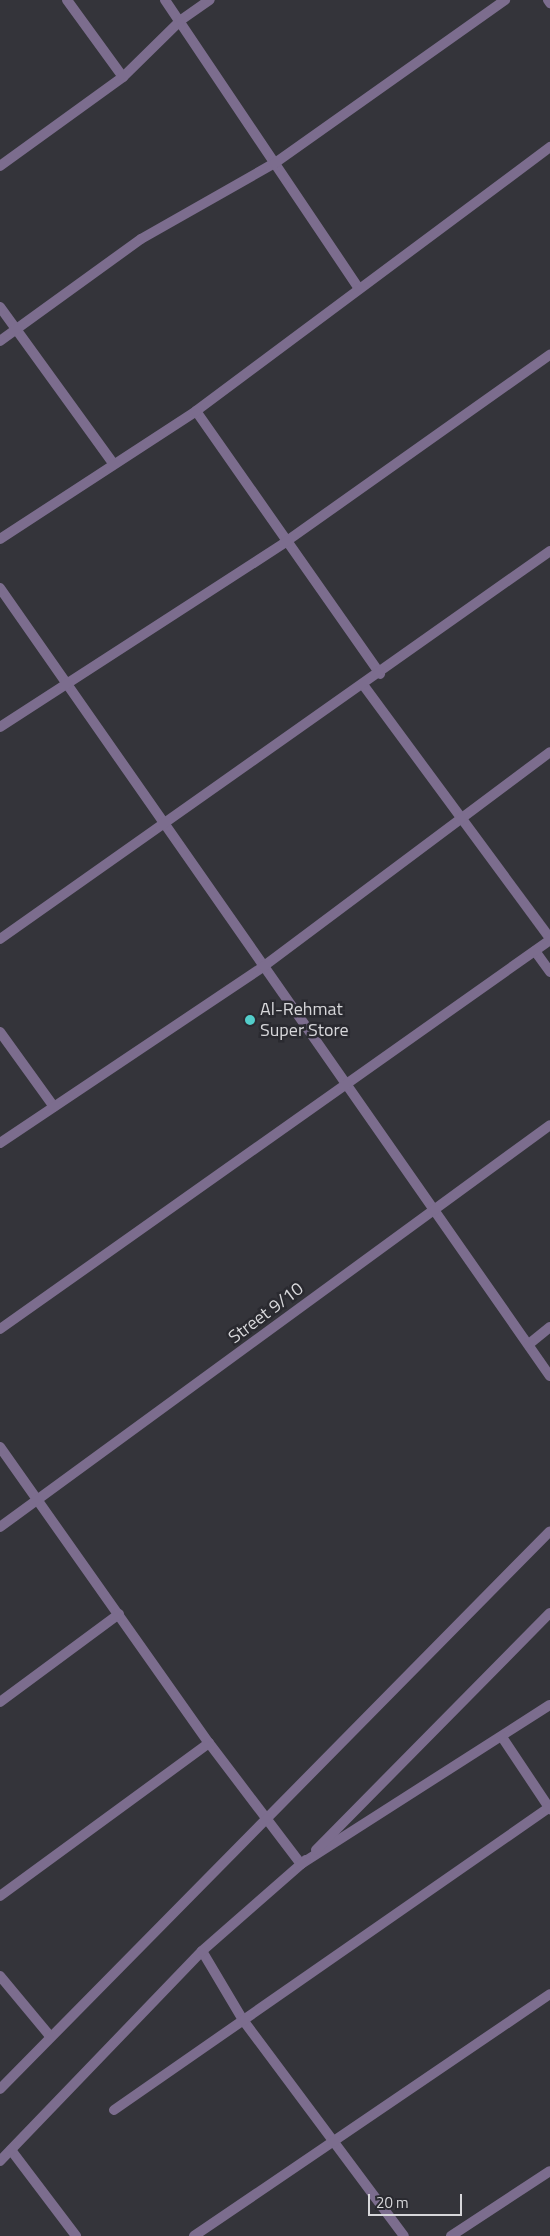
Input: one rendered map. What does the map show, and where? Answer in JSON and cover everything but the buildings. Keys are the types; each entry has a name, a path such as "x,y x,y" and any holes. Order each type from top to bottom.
{"street":[{"path":"67,0 123,76"},
{"path":"165,0 181,20 358,287"},
{"path":"0,166 123,76 181,20 210,0"},
{"path":"0,341 141,239 275,163 505,0"},
{"path":"0,539 112,462 196,411 358,287 550,147"},
{"path":"0,307 112,462"},
{"path":"0,727 65,682 287,540 550,355"},
{"path":"196,411 380,674"},
{"path":"0,939 164,823 364,686 550,551"},
{"path":"0,588 550,1376"},
{"path":"0,1329 349,1086 550,939 364,686"},
{"path":"0,1144 264,966 550,752"},
{"path":"535,951 550,972"},
{"path":"0,1032 54,1107"},
{"name":"Street 9/10","path":"0,1527 37,1502 434,1208 550,1125"},
{"path":"529,1344 550,1328"},
{"path":"0,1447 209,1743 301,1864"},
{"path":"0,2089 50,2036 550,1531"},
{"path":"0,2161 202,1951 301,1864 550,1613"},
{"path":"0,1702 119,1614"},
{"path":"301,1864 550,1705"},
{"path":"114,2110 550,1808 502,1737"},
{"path":"0,1896 209,1743"},
{"path":"202,1951 243,2020 329,2141 404,2236"},
{"path":"0,1976 50,2036"},
{"path":"194,2236 329,2141 550,1994"},
{"path":"11,2150 76,2236"},
{"path":"450,2236 550,2171"}],"place":[{"name":"Al-Rehmat Super Store","path":"250,1020"}]}
